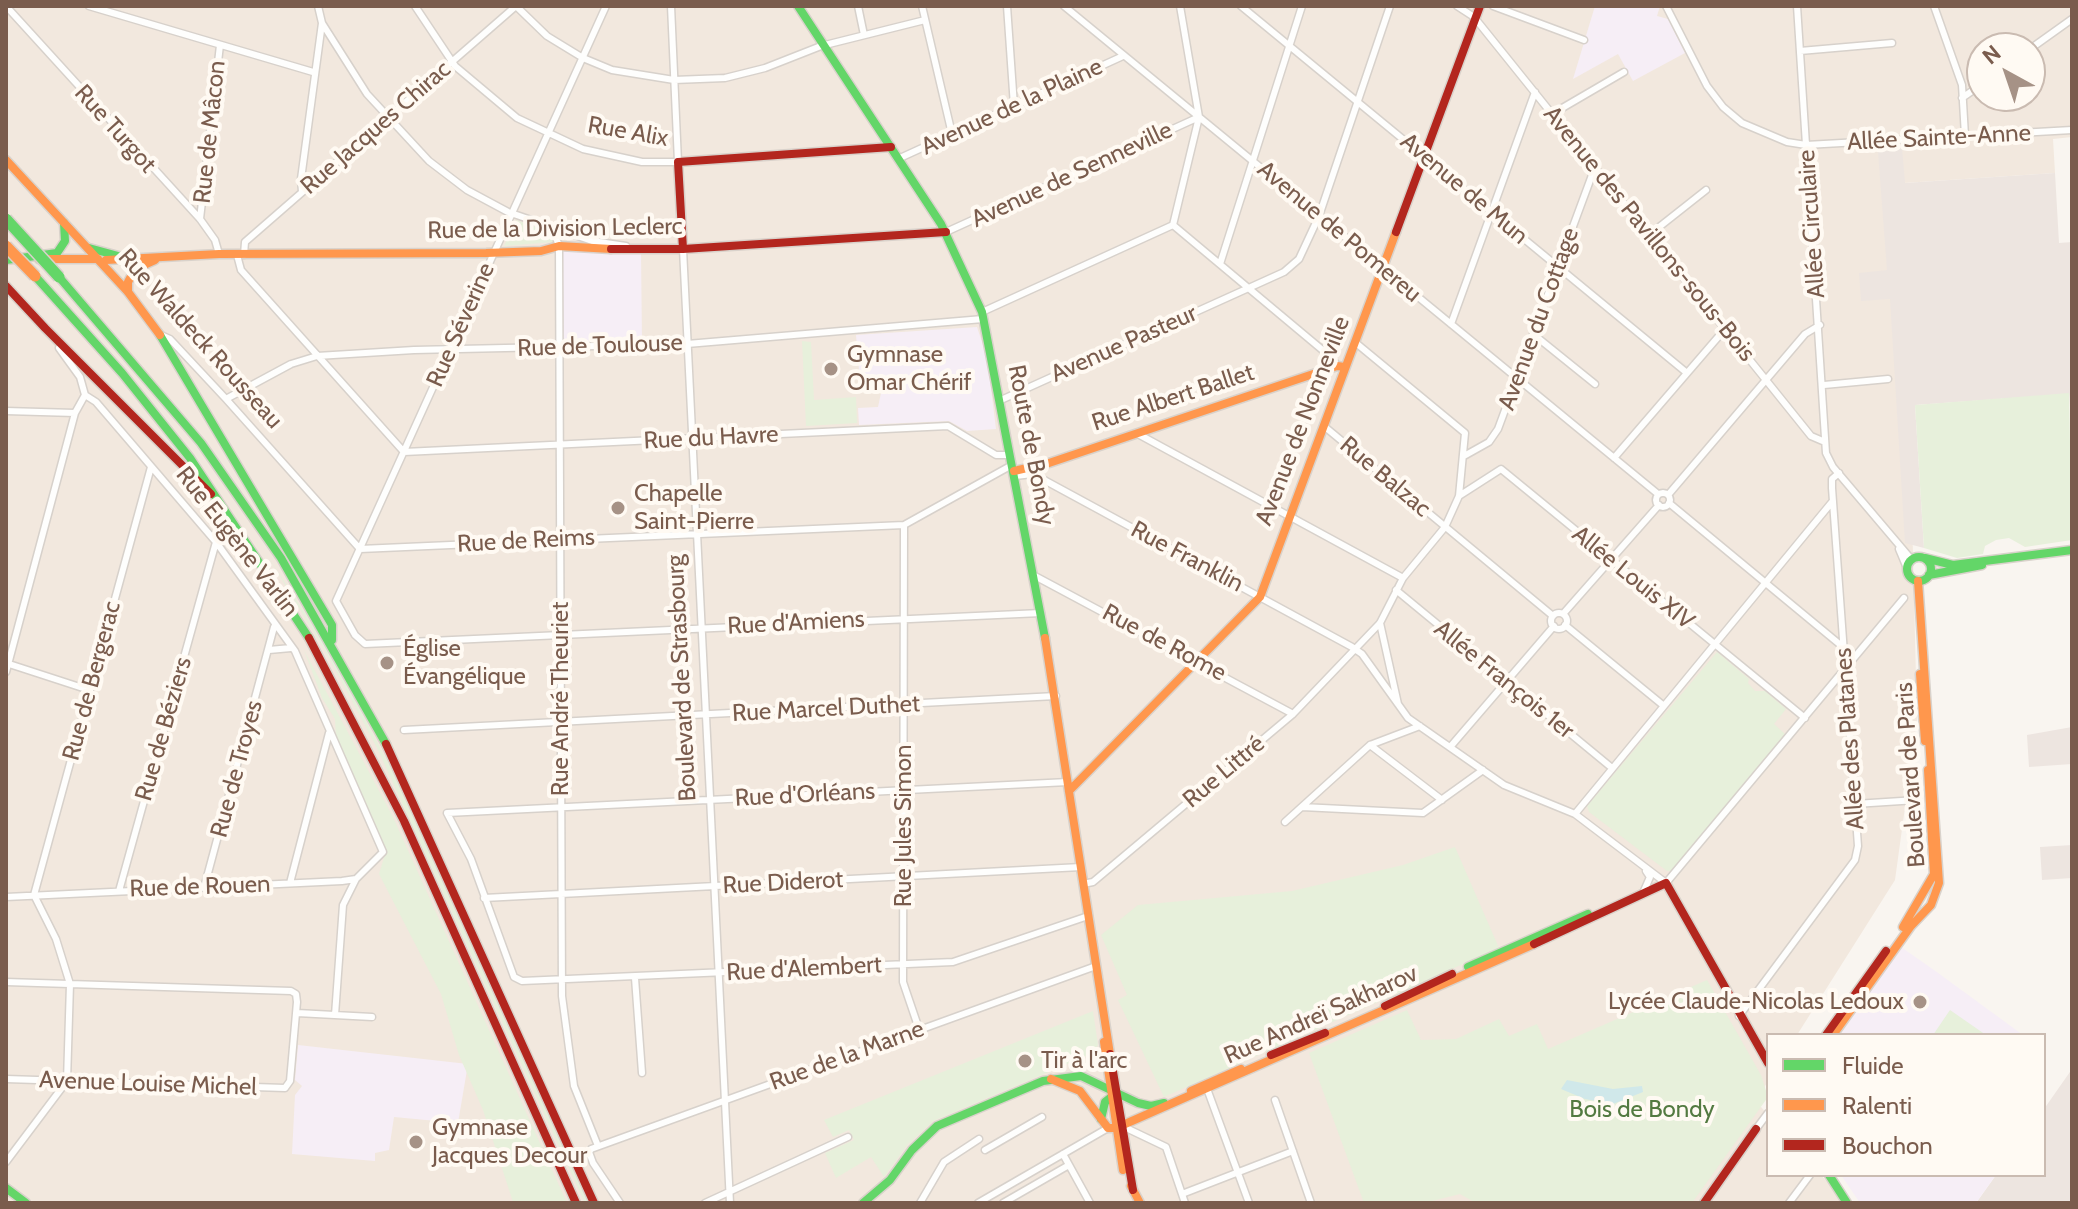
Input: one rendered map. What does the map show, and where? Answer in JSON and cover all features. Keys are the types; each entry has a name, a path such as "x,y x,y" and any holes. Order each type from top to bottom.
{"main road":[{"name":"Route de Bondy","path":"798,6 821,46 900,158 946,232 983,316 1056,696 1102,1005 1112,1125 1140,1203"},
{"name":"Avenue de Nonneville","path":"1069,786 1260,597 1325,427 1341,366 1356,343 1478,10"},
{"name":"Rue Alix","path":"678,162 891,147"},
{"name":"Rue Waldeck Rousseau","path":"6,160 102,260 160,335"},
{"name":"Boulevard de Strasbourg","path":"678,162 683,249"},
{"path":"6,219 201,443 281,558 332,644 420,815 594,1203"},
{"name":"Rue de la Division Leclerc","path":"34,258 57,253 62,248 64,223"},
{"name":"Rue de la Division Leclerc","path":"6,260 102,260 219,254 541,251 559,246 683,249 946,232"},
{"path":"6,246 122,373 217,497 307,633 376,761 576,1203"},
{"name":"Rue de la Division Leclerc","path":"89,248 127,259"},
{"name":"Rue de la Division Leclerc","path":"128,292 128,282 135,269 165,257"},
{"name":"Rue Eugène Varlin","path":"7,287 45,328"},
{"path":"45,328 204,490 217,497"},
{"path":"160,335 332,625 332,644"},
{"name":"Rue Albert Ballet","path":"1013,465 1138,434 1341,366"},
{"path":"1994,562 1953,565 1925,558 1909,563 1908,575 1918,581 1929,575 2072,550"},
{"path":"1925,558 1931,568 1929,575"},
{"name":"Boulevard de Paris","path":"1827,1033 1932,883 1918,581"},
{"name":"Boulevard de Paris","path":"1834,1033 1911,926 1931,905 1939,883 1926,668 1920,622"},
{"path":"1666,883 1766,1060"},
{"name":"Rue Andreï Sakharov","path":"1112,1125 1207,1087 1586,915 1666,883"},
{"name":"Rue Andreï Sakharov","path":"863,1203 890,1180 912,1150 937,1126 1051,1079 1081,1076 1111,1095 1151,1106 1207,1087"},
{"path":"1051,1079 1080,1091 1112,1125"},
{"path":"1111,1095 1112,1125"},
{"path":"1704,1203 1756,1129"},
{"path":"1830,1177 1847,1203"},
{"path":"6,1188 26,1203"}],"street":[{"name":"Rue Turgot","path":"6,6 200,219 215,240 219,254"},
{"path":"89,6 313,72"},
{"path":"318,6 322,23 387,119 454,180 512,213 592,241 641,250"},
{"name":"Rue Alix","path":"415,6 452,62 487,97 548,135 583,149 627,159 678,162"},
{"path":"516,6 547,36 583,58 612,70 674,80 725,78 765,68 821,46 925,20"},
{"name":"Rue Jacques Chirac","path":"240,255 245,242 516,6"},
{"name":"Rue Séverine","path":"336,601 606,6"},
{"name":"Boulevard de Strasbourg","path":"671,6 678,162"},
{"path":"858,6 864,35"},
{"path":"922,6 952,134"},
{"path":"925,20 928,6"},
{"path":"1007,6 1014,106"},
{"name":"Avenue de Pomereu","path":"1064,6 1658,494"},
{"path":"1180,6 1199,117 1173,225 1341,366"},
{"name":"Avenue de Mun","path":"1241,6 1687,373"},
{"path":"1220,264 1302,6"},
{"name":"Avenue Pasteur","path":"1001,400 1284,272 1299,259 1319,216 1390,6"},
{"name":"Avenue des Pavillons-sous-Bois","path":"1457,6 1478,10 1552,114 1766,381 1811,436 1825,442"},
{"path":"1493,6 1584,40"},
{"name":"Allée Sainte-Anne","path":"1666,6 1707,86 1723,107 1742,123 1767,135 1806,145 2072,130"},
{"name":"Allée Circulaire","path":"1797,6 1824,385 1825,442"},
{"path":"1937,7 1962,85 1965,136"},
{"path":"2046,38 2072,19"},
{"path":"302,192 313,72 322,23"},
{"path":"1800,51 1892,43"},
{"name":"Rue de Mâcon","path":"200,219 220,45"},
{"name":"Avenue de la Plaine","path":"900,158 1123,56"},
{"path":"1552,114 1624,72"},
{"path":"1451,324 1535,92"},
{"path":"1962,98 1966,95"},
{"name":"Avenue de Senneville","path":"946,232 1199,117"},
{"name":"Avenue du Cottage","path":"1464,456 1495,436 1595,167"},
{"path":"1649,235 1706,190"},
{"path":"543,224 555,235 559,246"},
{"name":"Rue de Toulouse","path":"226,399 291,364 317,356 451,349 687,344 983,316 1173,225"},
{"name":"Rue André Theuriet","path":"559,246 562,979 574,1086 598,1146"},
{"name":"Boulevard de Strasbourg","path":"683,249 730,1203"},
{"path":"240,255 241,270 404,452"},
{"path":"1820,325 1805,334 1668,495 1669,503 1843,647"},
{"name":"Rue Eugène Varlin","path":"45,328 80,377 85,395 96,402 216,542 291,648 383,852 356,879"},
{"path":"1614,458 1725,329"},
{"path":"1533,334 1595,384"},
{"name":"Rue Waldeck Rousseau","path":"160,335 170,339 360,549"},
{"path":"1356,343 1465,433 1464,456"},
{"path":"1824,385 1888,379"},
{"path":"6,672 75,413 85,395"},
{"path":"6,411 75,413"},
{"name":"Rue du Havre","path":"404,452 948,426 1013,465"},
{"name":"Rue Balzac","path":"1325,427 1553,616"},
{"path":"1138,434 1403,578"},
{"path":"1825,442 1826,453 1839,473 1909,563"},
{"name":"Rue Littré","path":"1083,884 1093,882 1293,714 1356,651 1380,623 1403,578 1445,527 1459,496 1464,456"},
{"name":"Rue de Reims","path":"360,549 904,525 1013,465"},
{"name":"Rue Franklin","path":"1013,465 1356,651"},
{"name":"Rue de Bergerac","path":"34,895 151,467"},
{"name":"Allée Louis XIV","path":"1459,496 1501,469 1805,718"},
{"name":"Allée des Platanes","path":"1739,1016 1855,860 1858,846 1833,502 1832,479 1839,473"},
{"path":"1659,505 1658,494 1668,495"},
{"path":"1575,814 1833,502"},
{"path":"1554,626 1553,616 1563,614 1659,505 1669,503"},
{"name":"Rue Jules Simon","path":"904,525 903,982 919,1029"},
{"name":"Rue de Béziers","path":"119,891 216,542"},
{"path":"209,567 225,555"},
{"name":"Rue de Rome","path":"1033,575 1293,714"},
{"name":"Allée François 1er","path":"1396,590 1612,768"},
{"path":"1356,651 1408,718 1504,785 1575,814 1666,883 1904,598"},
{"name":"Rue d'Amiens","path":"336,601 355,635 365,644 1041,613"},
{"path":"1563,614 1565,625 1664,706"},
{"path":"1380,623 1398,704"},
{"path":"1451,746 1554,626 1565,625"},
{"name":"Rue de Troyes","path":"204,888 274,627"},
{"path":"269,650 291,648"},
{"path":"1921,650 1926,668"},
{"path":"7,663 89,690"},
{"name":"Rue Marcel Duthet","path":"404,730 1056,696"},
{"path":"1285,822 1370,745 1420,726"},
{"path":"290,883 330,729"},
{"path":"1370,745 1442,800"},
{"path":"323,764 337,753"},
{"path":"1302,807 1423,813 1483,770"},
{"name":"Rue d'Orléans","path":"484,898 471,859 447,813 903,790 1069,786"},
{"path":"1855,804 1917,800"},
{"name":"Rue Diderot","path":"484,898 1081,867"},
{"path":"1643,893 1650,877 1645,868"},
{"path":"335,1015 343,905 356,879"},
{"name":"Rue de Rouen","path":"6,897 356,879"},
{"path":"6,1162 67,1081 70,984 56,939 34,895"},
{"name":"Rue d'Alembert","path":"484,898 514,977 522,981 953,962 1088,916"},
{"name":"Rue de la Marne","path":"598,1146 1096,966"},
{"path":"635,978 642,1073"},
{"path":"6,982 295,991 297,1013 372,1017"},
{"name":"Avenue Louise Michel","path":"6,1079 289,1086 297,1013"},
{"path":"1207,1087 1249,1203"},
{"path":"1275,1100 1311,1203"},
{"path":"1756,1129 1766,1116"},
{"path":"985,1150 1042,1117"},
{"path":"978,1203 1112,1125 1166,1147 1185,1203"},
{"path":"705,1203 848,1137"},
{"path":"920,1203 944,1162 979,1139"},
{"path":"598,1146 591,1149 590,1156 620,1203"},
{"path":"1182,1194 1293,1151"},
{"path":"1063,1154 1090,1203"},
{"path":"1003,1203 1069,1165"},
{"path":"1789,1203 1808,1177"}],"shaded area":[{"path":"6,6 2072,6 2072,137 2053,139 2055,173 1904,183 1917,720 1895,880 1798,1033 1766,1033 1766,1084 1756,1101 1766,1113 1766,1177 1823,1177 1846,1203 6,1203"},
{"path":"1595,6 1660,6 1657,16 1668,19 1685,53 1633,81 1618,54 1573,79"},
{"path":"1902,148 1905,183 2055,173 2059,243 2072,242 2072,432 2069,394 1915,405 1924,548 1905,543 1890,299 1861,301 1859,273 1887,270 1878,152"},
{"path":"559,246 641,250 642,345 559,347"},
{"path":"977,327 987,357 996,429 967,431 949,421 859,425 858,408 878,407 881,393 880,380 860,381 856,335"},
{"path":"2072,727 2072,764 2029,767 2027,735"},
{"path":"2072,845 2072,878 2042,880 2040,847"},
{"name":"Lycée Claude-Nicolas Ledoux","path":"1901,947 2020,1033 1840,1033"},
{"path":"298,1045 468,1064 458,1123 394,1117 389,1150 375,1153 375,1161 292,1154 295,1095 302,1086 295,1080"},
{"path":"2072,1069 2072,1203 1976,1203 1995,1177 2046,1177 2046,1106"},
{"path":"1842,1177 1995,1177 1976,1203 1860,1203"}],"green space":[{"path":"516,220 547,231 554,242 504,246"},
{"path":"802,341 811,342 814,400 856,397 857,423 806,426"},
{"path":"2069,393 2072,540 2025,547 2009,538 1996,540 1985,546 1983,554 1957,558 1924,548 1915,405"},
{"path":"267,555 322,639 390,766 588,1203 585,1203 377,748 327,654"},
{"path":"304,650 393,817 567,1203 513,1202 483,1110 459,1055 441,994 379,874 386,851 336,739 335,719 322,698"},
{"path":"1717,652 1749,679 1748,683 1755,691 1765,691 1786,709 1774,724 1785,734 1673,871 1667,871 1589,812 1587,806"},
{"path":"1455,847 1499,948 1164,1097 1118,1000 1127,995 1101,935 1138,905 1292,891 1403,865"},
{"name":"Bois de Bondy","path":"1707,980 1761,1075 1766,1100 1692,1203 1476,1203 1460,1194 1424,1203 1364,1203 1309,1053 1407,1010 1421,1040 1456,1039 1499,1019 1509,1036 1537,1024 1548,1049"},
{"path":"1950,1010 1983,1033 1934,1033"},
{"path":"1093,1011 1098,1045 1093,1053 933,1121 907,1145 884,1177 871,1157 836,1178 825,1153 854,1140 849,1130 833,1137 824,1120"}],"water":[{"path":"1567,1080 1613,1089 1642,1086 1643,1092 1613,1104 1585,1099 1561,1089"}],"traffic: fast":[{"path":"798,6 941,224 982,312 1045,638"},
{"path":"6,219 59,277"},
{"path":"6,260 57,253 65,241 64,223"},
{"path":"89,248 122,257"},
{"path":"35,276 122,373 190,458 309,638"},
{"path":"59,277 201,443 281,558 386,744"},
{"path":"160,335 332,625 332,640"},
{"path":"1925,558 1953,565 2072,550"},
{"path":"1919,557 1928,560 1931,569 1928,578 1919,581 1910,578 1907,569 1910,560 1919,557"},
{"path":"1929,575 1982,565"},
{"path":"1468,967 1588,914"},
{"path":"863,1203 890,1180 912,1150 937,1126 1043,1081 1081,1076 1138,1103 1151,1106 1164,1103"},
{"path":"1101,1119 1105,1102 1114,1095"},
{"path":"1830,1177 1847,1203"},
{"path":"6,1188 26,1203"}],"traffic: slow":[{"path":"6,160 128,292 160,335"},
{"path":"1069,791 1260,597 1396,232"},
{"path":"6,246 35,276"},
{"path":"106,260 219,254 486,253 541,251 559,246 611,249"},
{"path":"39,259 98,259"},
{"path":"128,292 128,282 135,269 155,260"},
{"path":"1014,471 1049,463 1337,366 1345,367"},
{"path":"1834,1033 1911,926 1931,905 1939,883 1918,581"},
{"path":"1045,638 1110,1054"},
{"path":"1920,674 1925,741"},
{"path":"1903,927 1934,874 1928,770"},
{"path":"1051,1079 1080,1091 1108,1128 1116,1128 1534,944"},
{"path":"1104,1042 1123,1170"},
{"path":"1191,1091 1241,1069"},
{"path":"1131,1186 1140,1203"}],"traffic: jam":[{"path":"1396,232 1480,6"},
{"path":"683,249 678,162 891,147"},
{"path":"611,249 683,249 946,232"},
{"path":"6,286 45,328"},
{"path":"45,328 211,494"},
{"path":"309,638 404,821 576,1203"},
{"path":"386,744 594,1203"},
{"path":"1534,944 1666,883 1766,1059"},
{"path":"1827,1033 1886,951"},
{"path":"1385,1006 1452,974"},
{"path":"1271,1055 1325,1033"},
{"path":"1110,1054 1133,1190"},
{"path":"1704,1203 1756,1129"}],"place":[{"name":"Gymnase Omar Chérif","path":"831,369"},
{"name":"Chapelle Saint-Pierre","path":"618,508"},
{"name":"Église Évangélique","path":"387,663"},
{"name":"Lycée Claude-Nicolas Ledoux","path":"1920,1002"},
{"name":"Tir à l'arc","path":"1025,1061"},
{"name":"Gymnase Jacques Decour","path":"416,1142"}]}
